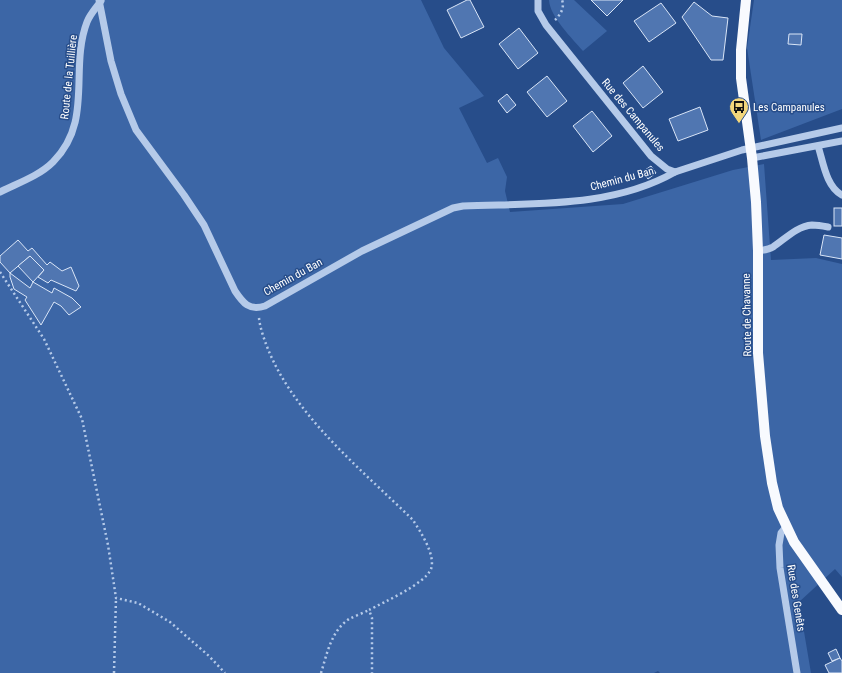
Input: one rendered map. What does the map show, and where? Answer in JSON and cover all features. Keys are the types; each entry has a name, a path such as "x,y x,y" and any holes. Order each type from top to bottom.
{"main road":[{"name":"Route de Chavanne","path":"746,0 741,50 741,78 751,153 758,251 758,353 764,436 778,508 786,527 803,557 840,604"}],"street":[{"name":"Rue des Campanules","path":"538,0 538,11 547,27 651,156 667,169 676,172"},
{"name":"Route de la Tuillière","path":"0,192 33,176 52,162 67,146 75,125 79,102 79,59 84,31 88,20 100,1"},
{"name":"Chemin du Ban","path":"100,1 104,33 111,61 121,94 136,130 204,225 234,291 248,306 258,308 265,306 362,251 454,208 463,206 592,200 614,195 661,180 676,172"},
{"path":"676,172 842,128"},
{"path":"751,153 818,146 842,141"},
{"path":"818,146 830,182 836,192 842,195"},
{"path":"758,251 774,247 803,227 811,225 828,227"},
{"name":"Rue des Genêts","path":"786,527 781,533 779,545 780,568 797,673"}],"path":[{"path":"547,27 562,12 562,0"},
{"path":"0,272 44,339 82,419 108,545 116,598 114,673"},
{"path":"258,308 259,325 267,346 287,387 326,436 413,520 424,537 431,554 431,568 422,580 404,592 349,620 336,632 330,644 321,673"},
{"path":"116,598 138,603 170,622 209,656 225,673"},
{"path":"369,610 372,618 372,673"}],"shaded area":[{"path":"0,0 421,0 444,48 484,96 459,108 487,163 498,158 507,177 505,191 510,212 623,204 733,170 764,164 771,260 816,258 842,264 842,577 835,569 799,602 811,673 660,673 658,671 654,673 0,673"},
{"path":"549,0 574,0 607,31 583,51 557,20 550,7"},
{"path":"754,0 842,0 842,109 761,140 747,48"}],"building":[{"path":"470,0 484,27 461,38 447,10"},
{"path":"591,0 623,0 607,16"},
{"path":"694,2 712,16 728,18 723,60 711,60 682,17"},
{"path":"661,3 676,23 649,42 634,21"},
{"path":"519,28 538,53 518,69 499,44"},
{"path":"789,34 802,34 801,45 788,44"},
{"path":"643,66 663,92 643,108 623,83"},
{"path":"547,76 567,101 547,117 527,92"},
{"path":"507,94 516,105 507,113 498,101"},
{"path":"700,107 708,130 678,141 669,119"},
{"path":"592,111 612,136 593,152 573,126"},
{"path":"651,166 656,173 648,179 642,172"},
{"path":"834,208 842,208 842,226 834,226"},
{"path":"824,235 842,238 842,259 820,255"},
{"path":"18,240 28,251 32,248 47,265 50,262 62,271 71,267 79,286 76,291 51,280 48,283 38,277 44,270 30,256 10,273 0,262 0,256"},
{"path":"30,256 44,270 33,282 18,266"},
{"path":"10,273 30,288 33,282 52,293 54,288 72,298 81,307 69,315 61,306 54,302 41,325 25,300 27,297 14,289"},
{"path":"836,649 840,658 832,661 828,653"},
{"path":"840,658 842,661 842,673 829,673 825,665"}],"place":[{"name":"Les Campanules","path":"739,124"}]}
